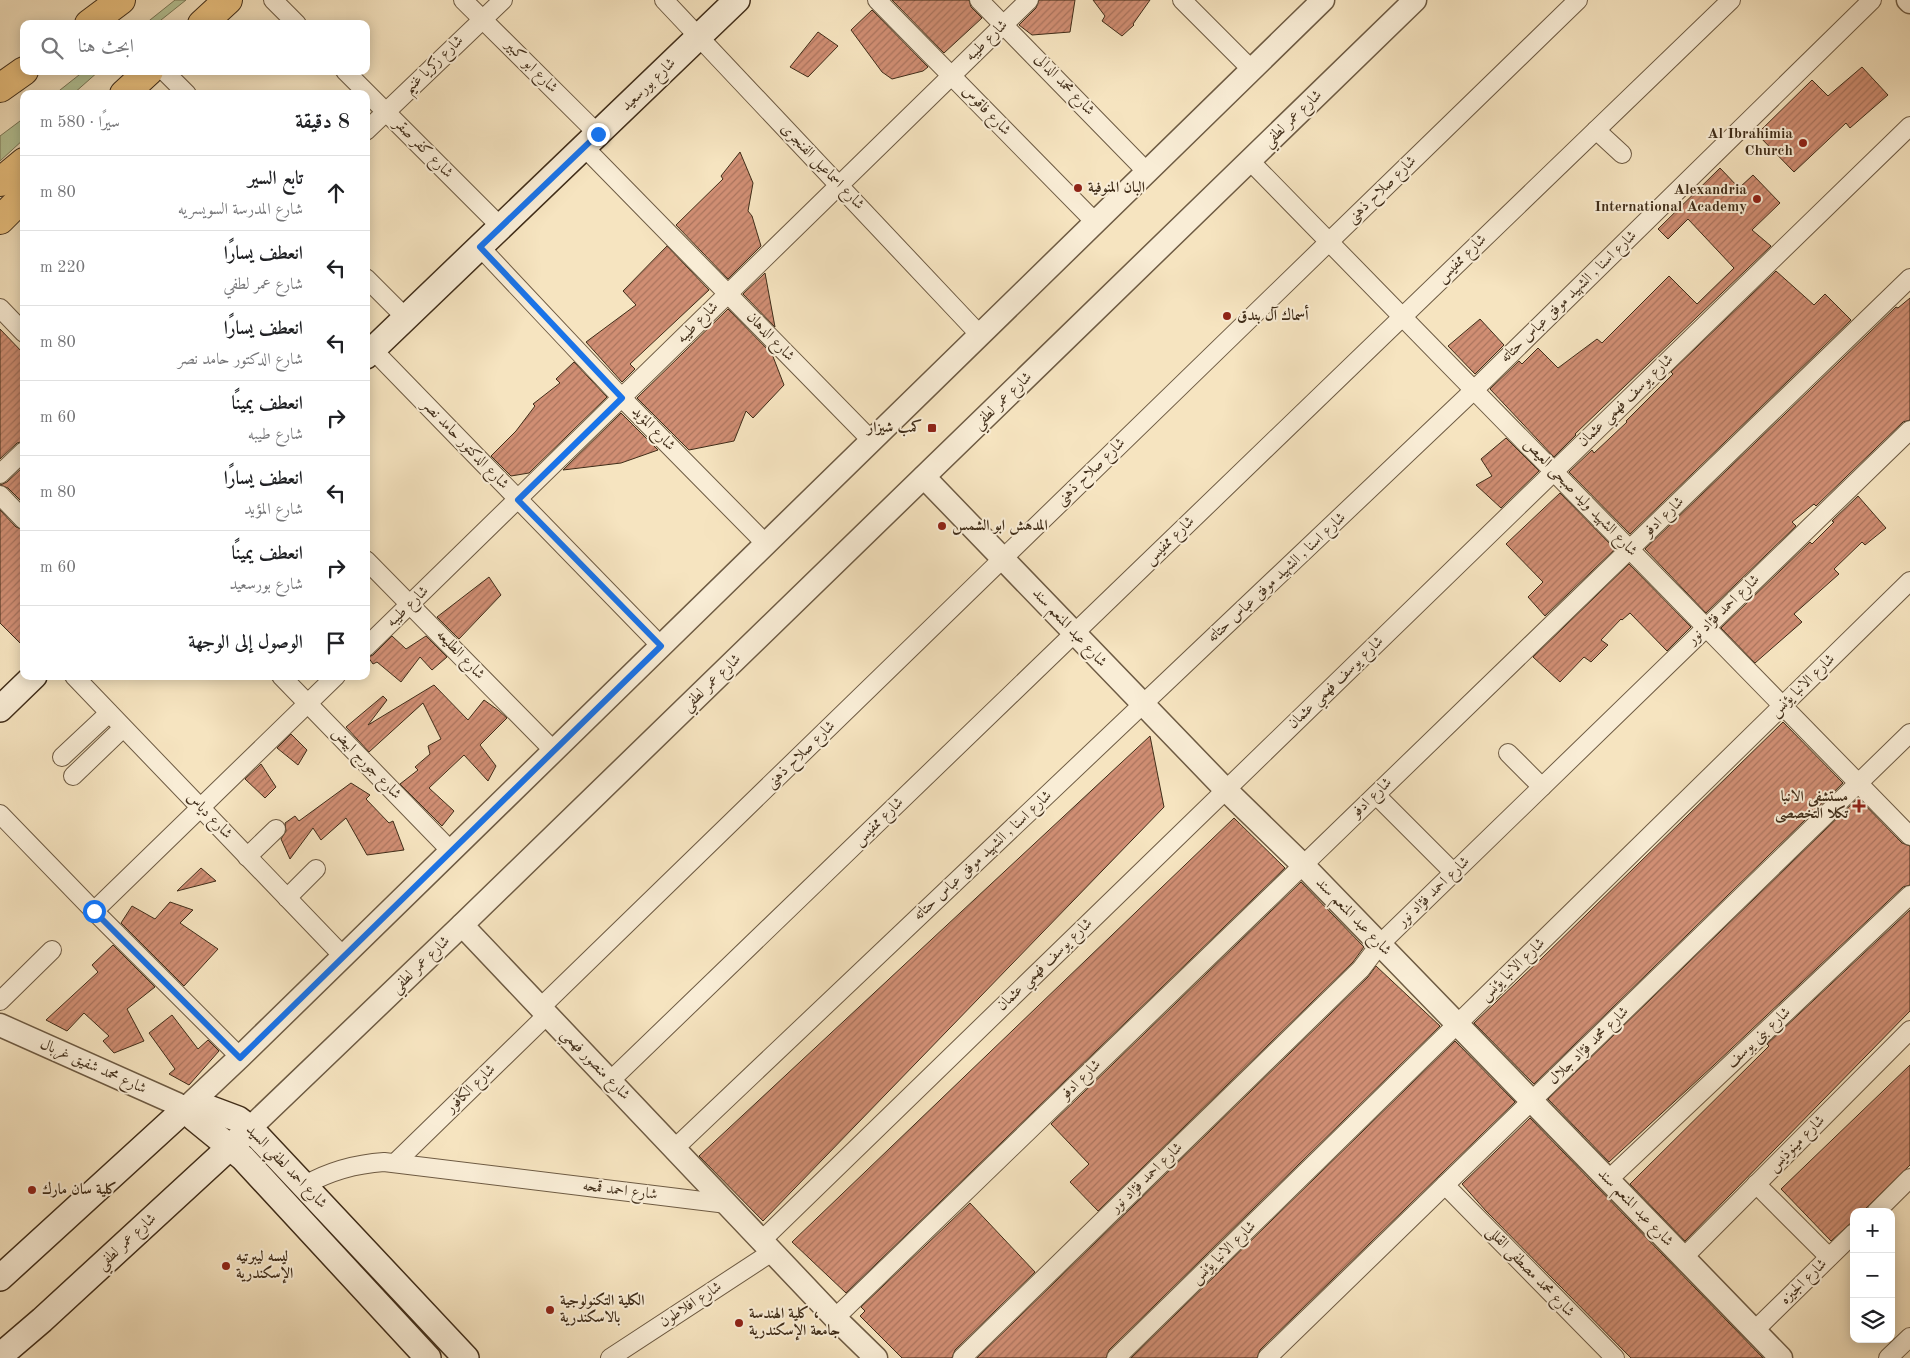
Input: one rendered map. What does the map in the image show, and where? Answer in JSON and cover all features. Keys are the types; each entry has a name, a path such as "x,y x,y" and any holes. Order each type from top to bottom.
{"highway":[{"path":"94,20 121,0"},
{"path":"206,20 228,0"},
{"path":"0,88 20,74"},
{"path":"128,90 145,75"},
{"path":"0,182 20,165"},
{"path":"0,220 20,200"}],"main road":[{"name":"شارع بورسعيد","path":"370,353 737,0"},
{"path":"1,704 29,680"},
{"path":"0,1278 195,1111"},
{"name":"شارع احمد لطفي السيد","path":"195,1111 244,1124 305,1185 466,1358"},
{"name":"شارع احمد لطفي السيد","path":"195,1111 243,1158 428,1358"},
{"name":"شارع عمر لطفي","path":"0,1356 244,1124"}],"street":[{"path":"273,0 293,20"},
{"name":"شارع ابو كبير","path":"463,0 483,19 591,141"},
{"name":"شارع زكريا غنيم","path":"370,128 503,0"},
{"name":"شارع اسماعيل الفنجرى","path":"664,0 980,335"},
{"name":"شارع فاقوس","path":"877,0 1095,222"},
{"name":"شارع محمد الدالى","path":"979,0 1147,172"},
{"name":"شارع طيبه","path":"370,643 1029,0"},
{"path":"1182,0 1252,70"},
{"path":"195,1111 240,1058 1323,0"},
{"name":"شارع عمر لطفي","path":"244,1124 462,925 1415,0"},
{"name":"شارع صلاح ذهنى","path":"543,1011 1003,558 1578,0"},
{"name":"شارع ممفيس","path":"610,1081 1731,0"},
{"name":"شارع اسنا , الشهيد موفق عباس حتاته","path":"675,1148 1474,390 1872,0"},
{"path":"168,75 183,90"},
{"name":"شارع كفر صقر","path":"349,75 364,90"},
{"name":"شارع كفر صقر","path":"370,96 501,226"},
{"name":"شارع يوسف فهمي عثمان","path":"767,1247 1226,790 1910,126"},
{"path":"1596,130 1622,154"},
{"name":"شارع الدهان","path":"591,141 728,294 872,441"},
{"name":"شارع الشهيد وليد صبحى العيص","path":"1250,161 1910,836"},
{"name":"شارع المؤيد","path":"480,247 622,398 766,544"},
{"name":"شارع ادفو","path":"835,1318 1910,278"},
{"path":"370,282 406,318"},
{"path":"0,308 20,329"},
{"name":"شارع الدكتور حامد نصر","path":"370,353 661,646"},
{"name":"شارع احمد فؤاد نور","path":"962,1358 1361,969 1380,944 1910,430"},
{"path":"0,474 20,455"},
{"name":"شارع عبد المنعم سند","path":"924,477 1143,705 1380,944 1781,1358"},
{"path":"0,495 20,516"},
{"name":"شارع الطليعه","path":"370,564 554,751"},
{"name":"شارع الانبا يؤنس","path":"1116,1358 1910,582"},
{"name":"شارع دياس","path":"78,680 344,956"},
{"name":"شارع جورج ابيض","path":"285,680 451,851"},
{"path":"94,911 332,680"},
{"path":"62,758 109,713"},
{"path":"73,776 123,728"},
{"name":"شارع محمد فؤاد جلال","path":"1273,1356 1445,1185 1910,733"},
{"path":"1508,753 1542,787"},
{"path":"1376,795 1454,873"},
{"path":"0,814 240,1058"},
{"path":"248,856 276,829"},
{"path":"287,898 316,869"},
{"name":"شارع بنى يوسف","path":"1608,1180 1910,895"},
{"name":"شارع منصور فهمي","path":"462,925 727,1204"},
{"path":"0,1000 52,950"},
{"name":"شارع الكافور","path":"395,1163 543,1011"},
{"name":"شارع محمد شفيق غربال","path":"0,1025 195,1111"},
{"name":"شارع مينوذيس","path":"1684,1257 1910,1030"},
{"name":"شارع احمد قمحه","path":"305,1185 323,1175 363,1163 395,1163 727,1204"},
{"path":"1880,1208 1910,1178"},
{"path":"1756,1184 1829,1257"},
{"name":"شارع محمد مصطفى القللى","path":"1445,1185 1615,1358"},
{"path":"727,1204 835,1318 876,1358"},
{"name":"شارع الجيزه","path":"1754,1331 1850,1238"},
{"name":"شارع افلاطون","path":"610,1358 767,1247"},
{"path":"1888,1358 1910,1337"}],"green space":[{"path":"175,0 186,0 161,20 150,20"},
{"path":"79,75 94,75 78,90 60,90"},
{"path":"20,121 20,143 0,161 0,136"}],"building":[{"path":"892,0 969,0 971,7 982,18 944,53"},
{"path":"1039,0 1075,0 1070,32 1032,35 1019,25 1036,8"},
{"path":"1093,0 1150,0 1134,25 1122,36 1102,21 1105,16"},
{"path":"872,10 928,67 923,71 892,79 882,72 851,30"},
{"path":"818,32 838,46 808,77 790,67"},
{"path":"1862,67 1888,95 1850,128 1846,123 1794,172 1757,134 1812,80 1828,96"},
{"path":"740,152 753,183 748,211 752,216 761,246 728,279 676,225 723,179 721,176"},
{"path":"1720,168 1739,188 1753,175 1780,203 1752,230 1771,246 1575,434 1554,457 1490,389 1519,361 1522,364 1538,348 1558,368 1597,339 1602,343 1669,276 1697,304 1734,268 1688,219 1668,239 1658,229"},
{"path":"667,246 709,290 630,364 635,369 622,382 586,342 636,305 623,291"},
{"path":"1776,271 1814,305 1825,294 1851,320 1630,534 1569,472 1592,450 1594,453 1627,422 1673,374 1671,372"},
{"path":"765,273 775,327 743,294"},
{"path":"1910,298 1910,420 1903,422 1816,506 1814,504 1792,522 1796,526 1706,613 1645,549 1896,307 1898,308"},
{"path":"728,309 772,354 784,385 753,418 746,411 734,441 689,450 637,398"},
{"path":"1480,319 1504,345 1475,374 1448,346"},
{"path":"0,329 20,350 20,442 0,459"},
{"path":"574,362 607,397 529,473 511,476 491,456 516,431 535,406 533,404 560,383 556,379"},
{"path":"621,413 658,450 621,463 563,470"},
{"path":"1506,438 1539,471 1501,508 1476,485 1492,476 1481,459"},
{"path":"20,470 20,500 8,488 0,485 7,482"},
{"path":"1560,493 1615,549 1545,616 1528,597 1543,582 1506,544"},
{"path":"1858,496 1886,528 1865,545 1862,542 1834,569 1839,574 1794,614 1802,622 1755,663 1721,628 1810,542 1812,544"},
{"path":"0,510 16,527 20,528 20,643 0,623"},
{"path":"1629,564 1691,627 1667,651 1630,613 1621,619 1601,640 1608,645 1591,662 1584,657 1560,682 1533,657"},
{"path":"489,577 501,595 459,639 437,617"},
{"path":"392,636 406,649 426,636 447,657 432,670 420,657 401,682 377,662 373,664 370,656"},
{"path":"434,685 468,720 484,700 507,718 480,745 496,766 488,781 464,755 429,788 454,811 442,826 400,784 418,770 415,767 430,754 428,746 441,739 423,703 369,752 346,727 383,696 387,700 368,725"},
{"path":"1783,722 1843,783 1534,1084 1474,1023"},
{"path":"291,734 307,750 298,765 277,748"},
{"path":"1150,736 1164,807 763,1221 699,1156"},
{"path":"261,764 276,787 265,798 245,779"},
{"path":"351,783 370,795 366,799 389,823 393,821 404,850 367,855 346,818 321,840 313,828 290,859 281,839 286,831 285,823 295,816 299,821"},
{"path":"1858,798 1902,843 1910,846 1910,885 1903,887 1609,1162 1548,1099"},
{"path":"1234,818 1285,868 846,1293 792,1242"},
{"path":"201,868 216,881 177,891"},
{"path":"1301,882 1364,947 1353,962 1098,1211 1070,1182 1089,1164 1051,1124"},
{"path":"170,902 193,910 180,923 218,949 184,986 121,923 132,906 155,919"},
{"path":"1910,910 1910,1011 1685,1241 1630,1184 1769,1046 1767,1044"},
{"path":"113,945 155,987 127,1009 144,1041 114,1053 103,1041 109,1036 84,1013 67,1031 46,1020 98,972 92,965"},
{"path":"1376,966 1440,1026 1109,1350 1106,1358 977,1358 1368,977"},
{"path":"172,1015 198,1049 208,1040 219,1051 189,1085 169,1074 175,1069 149,1033"},
{"path":"1455,1041 1515,1102 1260,1350 1257,1358 1131,1358"},
{"path":"1910,1065 1910,1165 1866,1208 1850,1208 1850,1224 1831,1241 1781,1189"},
{"path":"1530,1118 1763,1358 1631,1358 1486,1211 1462,1184"},
{"path":"970,1203 1035,1272 955,1350 952,1358 902,1358 860,1316 865,1311 861,1307"}],"place":[{"name":"Al Ibrahimia Church","path":"1803,143"},
{"name":"البان المنوفية","path":"1078,188"},
{"name":"Alexandria International Academy","path":"1757,199"},
{"name":"أسماك آل بندق","path":"1227,316"},
{"name":"كمب شيزار","path":"932,428"},
{"name":"المدهش ابو الشمس","path":"942,526"},
{"name":"مستشفى الانبا تكلا التخصصى","path":"1859,806"},
{"name":"كلية سان مارك","path":"32,1190"},
{"name":"ليسه ليبرتيه الإسكندرية","path":"226,1266"},
{"name":"الكلية التكنولوجية بالاسكندرية","path":"550,1310"},
{"name":"كلية الهندسة ، جامعة الإسكندرية","path":"739,1323"}],"route":[{"path":"94,911 240,1058 661,646 518,500 622,398 480,247 598,134"}]}
